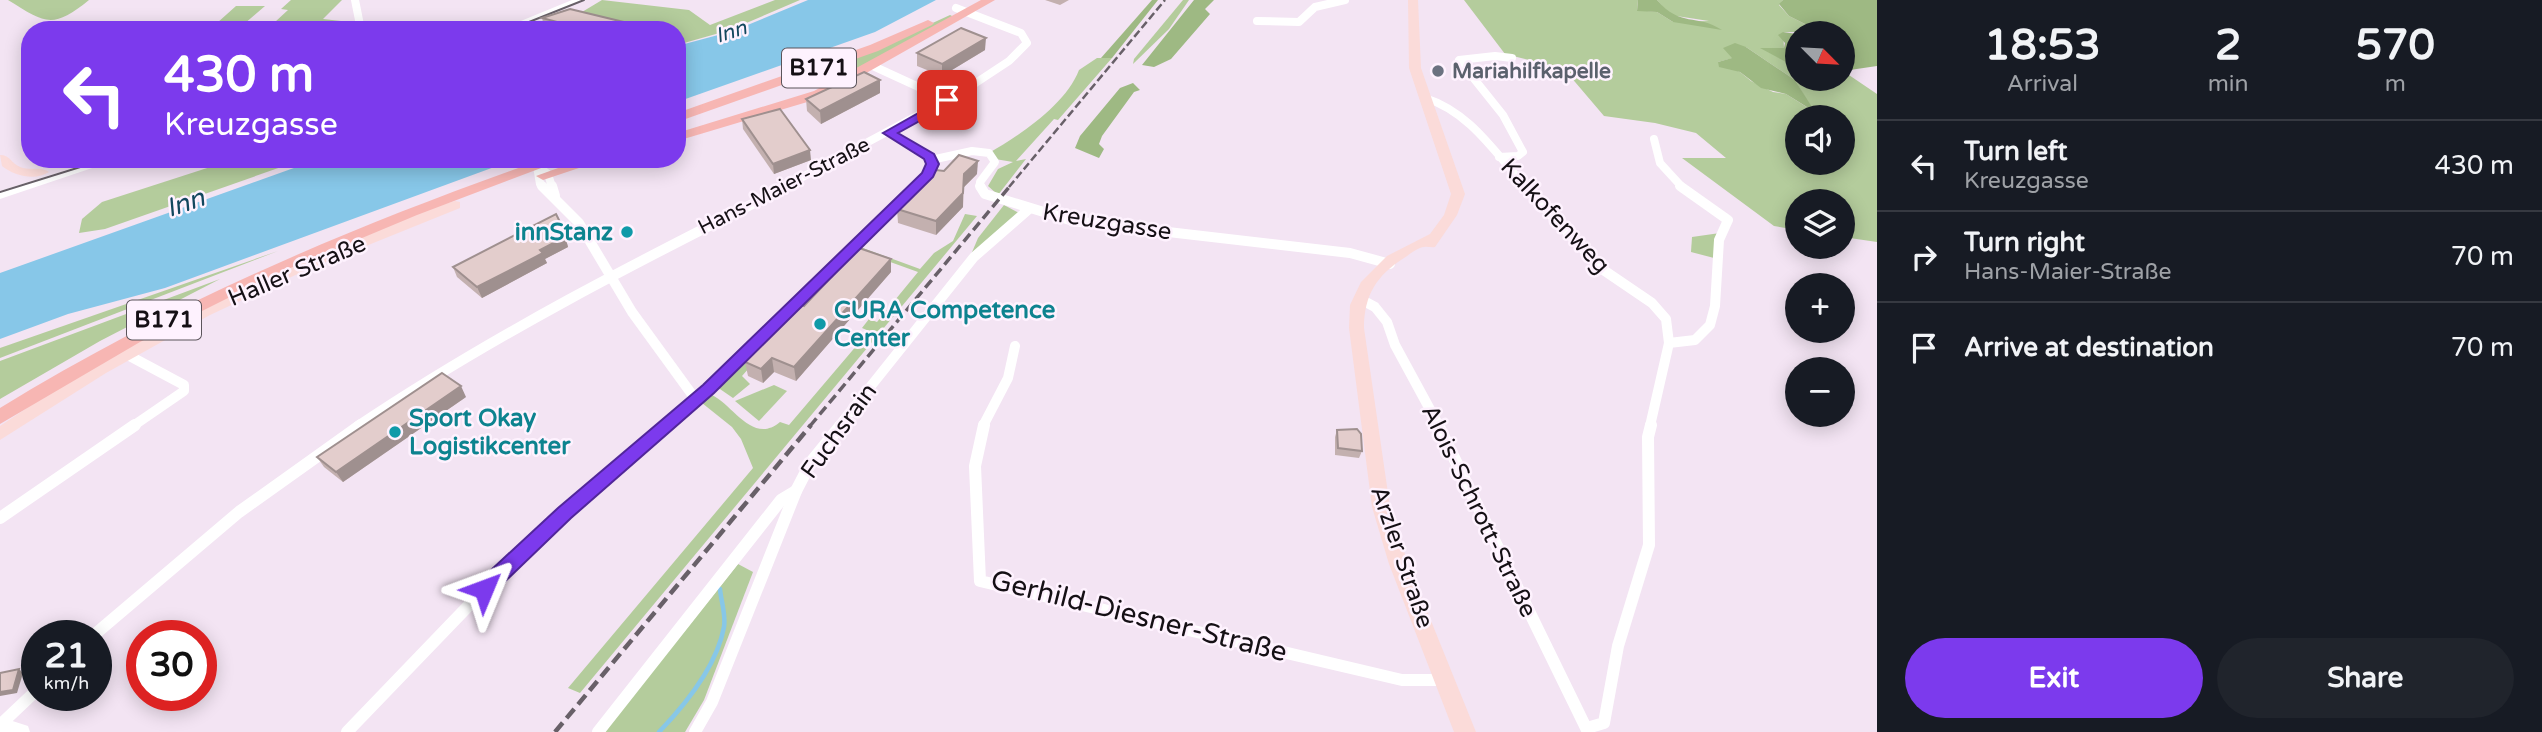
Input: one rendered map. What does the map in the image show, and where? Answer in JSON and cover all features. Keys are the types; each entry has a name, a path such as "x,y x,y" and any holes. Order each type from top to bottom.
{"main road":[{"name":"B171","path":"686,127 965,7 989,0"},
{"path":"1360,299 1367,284 1390,264 1429,246 1450,219 1458,194 1413,51 1413,0"},
{"name":"B171","path":"686,128 793,104 873,66 965,7"},
{"path":"1,157 17,172 43,172"},
{"name":"Haller Straße","path":"283,264 455,205 541,173 547,168"},
{"name":"Haller Straße","path":"0,417 148,328 283,264 426,205 562,168"},
{"path":"0,403 116,336 221,283 334,235 426,205"},
{"name":"Haller Straße","path":"0,434 124,354 279,276 455,205"},
{"name":"Arzler Straße","path":"1360,299 1356,318 1373,468 1381,507 1413,601 1448,680 1465,732"}],"street":[{"path":"355,0 359,21"},
{"path":"1257,21 1297,23 1315,7 1345,0"},
{"path":"528,21 576,3 594,1"},
{"path":"541,21 576,3"},
{"name":"Hans-Maier-Straße","path":"111,620 201,542 342,438 444,371 609,276 889,133 947,100 1027,43 1021,33 965,7"},
{"path":"1499,157 1518,156 1523,152 1517,137 1485,90 1459,60 1512,58"},
{"path":"873,66 947,100"},
{"name":"Kalkofenweg","path":"1426,98 1447,104 1461,114 1573,241 1602,269 1652,303 1666,319 1669,343"},
{"path":"347,732 500,573 696,400 928,175 932,160 923,151 889,133"},
{"path":"1587,730 1604,723 1618,646 1648,549 1648,437 1669,343 1695,340 1710,325 1715,306 1719,240 1728,220 1661,168 1653,155 1654,139"},
{"name":"Kreuzgasse","path":"932,160 972,150 989,153 995,159 994,164 979,185 990,197 1073,221 1350,253 1390,264"},
{"path":"0,185 56,168"},
{"path":"0,198 86,168"},
{"path":"541,173 542,188 555,196 579,223 609,276 661,356 696,400"},
{"name":"Fuchsrain","path":"695,732 712,702 796,491 811,462 974,257 1024,207"},
{"name":"Alois-Schrott-Straße","path":"1360,299 1375,307 1387,322 1395,345 1455,456 1495,545 1587,730"},
{"name":"Gerhild-Diesner-Straße","path":"1015,346 1008,378 984,424 975,466 980,581 1402,680 1448,680"},
{"path":"0,518 178,396 184,385 124,354"},
{"path":"598,732 781,500 796,491"},
{"path":"21,706 0,726 21,732"}],"green space":[{"path":"8,0 89,0 66,16 48,20 31,14"},
{"path":"291,0 342,0 323,19 341,21 276,21 288,10 281,9"},
{"path":"602,0 689,10 710,25 775,0 800,0 730,30 686,42 686,21 601,21 577,15"},
{"path":"1152,0 1158,0 1112,58 1101,58"},
{"path":"1183,0 1189,0 1169,29 1133,64 1134,59"},
{"path":"1194,0 1214,0 1205,9 1210,14 1171,59 1154,67 1142,65"},
{"path":"1464,0 1638,0 1637,10 1657,12 1673,22 1709,21 1670,15 1657,0 1783,0 1779,5 1789,16 1799,21 1785,21 1784,48 1763,48 1785,61 1785,73 1746,47 1733,58 1718,62 1740,72 1751,81 1773,92 1786,94 1803,105 1785,105 1785,175 1855,175 1855,105 1810,105 1801,91 1855,91 1855,79 1877,94 1877,242 1855,239 1855,189 1785,189 1785,228 1774,226 1682,158 1726,158 1696,133 1655,123 1604,116 1564,69 1505,54"},
{"path":"1638,0 1657,0 1674,14 1722,30 1673,22 1657,12 1637,11"},
{"path":"1783,0 1877,0 1877,66 1855,69 1855,21 1799,21 1789,16 1779,4"},
{"path":"236,6 265,6 248,21 219,21"},
{"path":"950,15 954,17 850,76 835,68"},
{"path":"1785,32 1785,43 1778,35"},
{"path":"1735,43 1746,47 1785,73 1785,91 1802,91 1811,105 1804,105 1786,94 1761,88 1740,72 1719,67 1718,62 1732,58 1723,48"},
{"path":"1785,43 1785,62 1760,48 1784,48"},
{"path":"1097,58 1112,58 1058,120 1054,119 1016,161 1026,159 998,195 988,186 998,169 1013,162 995,159 989,153 1042,117 1064,95 1079,70"},
{"path":"1133,83 1140,90 1134,92 1102,136 1099,144 1104,149 1099,158 1075,148 1080,136 1120,88"},
{"path":"207,168 278,168 105,229 79,233 82,219 102,202"},
{"path":"1004,205 1019,213 970,257 978,238"},
{"path":"965,214 977,216 580,693 568,688 753,468 741,439 732,427 702,403 712,395 744,421 761,429 770,428 780,422 789,425 869,331 862,328 869,319 877,322 918,272 857,250 860,247 920,269 934,253 953,241"},
{"path":"1720,233 1714,258 1691,252 1692,237"},
{"path":"278,251 0,358 0,348"},
{"path":"220,279 100,341 0,399 0,361"},
{"path":"752,353 757,359 742,376 750,384 733,398 717,387"},
{"path":"774,385 787,391 759,421 735,401"},
{"path":"738,564 753,572 704,700 685,732 604,732"}],"water":[{"name":"Inn","path":"808,0 936,0 875,32 686,99 686,44 733,31"},
{"path":"294,168 492,168 165,288 68,314 0,339 0,273"}],"building":[{"path":"570,9 620,21 553,21 542,18"},
{"path":"961,28 986,38 942,64 917,53"},
{"path":"864,72 880,80 820,111 806,99"},
{"path":"780,109 810,150 773,164 742,119"},
{"path":"959,155 978,161 964,174 963,193 936,221 897,209 936,170 944,171"},
{"path":"556,214 563,228 557,231 565,237 540,250 543,253 477,287 453,267"},
{"path":"859,248 891,259 794,367 772,358 761,369 745,362 798,303 804,306"},
{"path":"442,373 461,386 336,472 317,457"},
{"path":"1357,429 1361,434 1362,451 1338,448 1337,430"},
{"path":"19,669 13,690 0,692 0,673"}],"waterway":[{"path":"659,732 689,697 715,656 724,627 720,589"}],"tram line":[{"path":"532,21 584,0"},
{"path":"0,192 77,168"}],"railway":[{"path":"1009,187 1165,0"},
{"path":"810,426 1010,186"},
{"path":"555,732 811,425"}],"place":[{"name":"Mariahilfkapelle","path":"1438,71"},
{"name":"innStanz","path":"627,232"},
{"name":"CURA Competence Center","path":"820,324"},
{"name":"Sport Okay Logistikcenter","path":"395,432"}],"route":[{"path":"484,589 565,513 708,389 928,175 932,170 932,160 923,151 889,133 947,100"}]}
